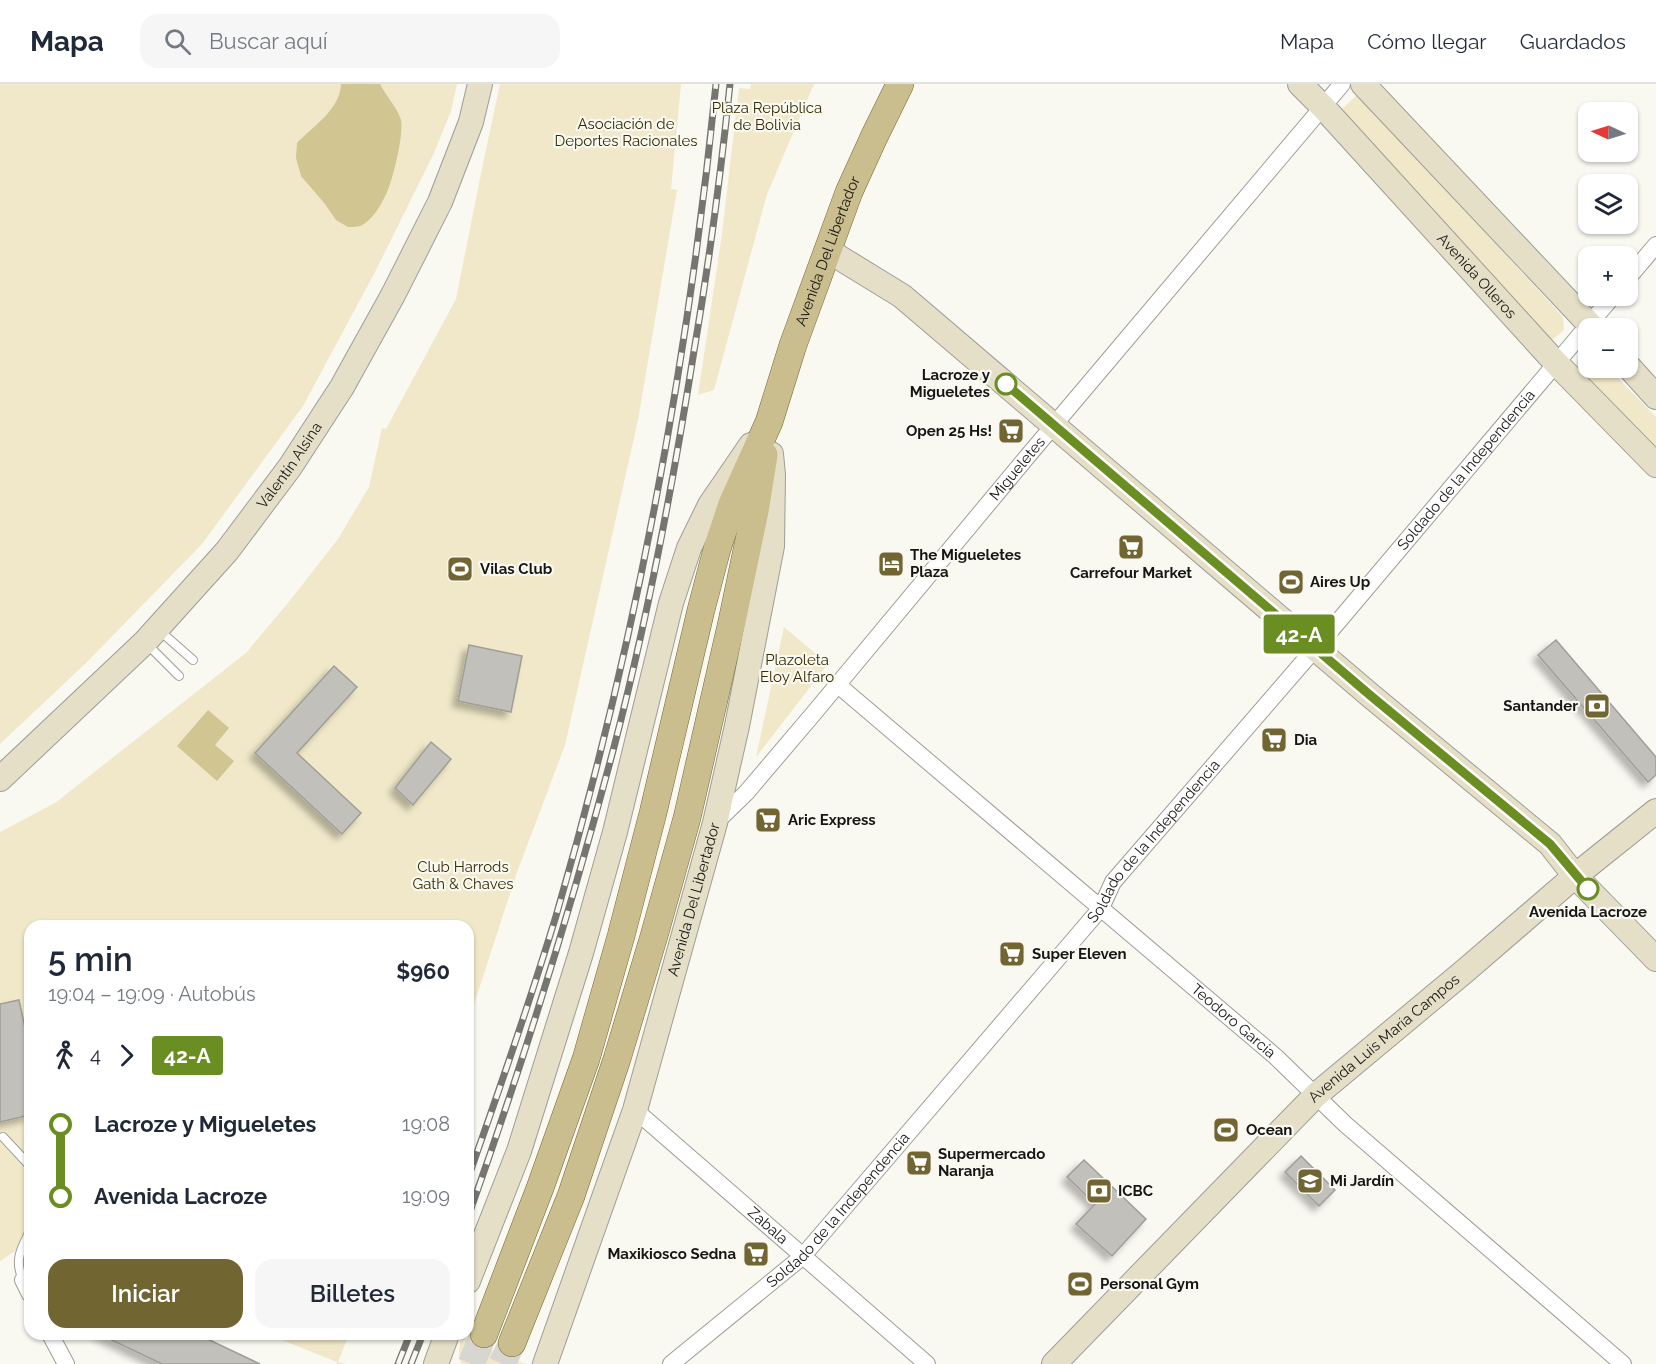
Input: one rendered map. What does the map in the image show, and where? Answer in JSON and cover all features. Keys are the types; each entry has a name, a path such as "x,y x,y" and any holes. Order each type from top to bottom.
{"main road":[{"name":"Valentín Alsina","path":"0,779 151,636 227,550 290,467 342,387 393,295 440,202 471,122 480,84"},
{"name":"Avenida Del Libertador","path":"484,1334 586,1059 654,813 717,549 732,504 769,422 793,345 827,250 874,137 900,84"},
{"name":"Avenida Olleros","path":"1300,84 1556,363 1656,465"},
{"path":"1363,84 1583,318"},
{"path":"827,250 902,296 1315,648 1550,844 1575,876 1656,959"},
{"path":"1638,377 1656,397"},
{"name":"Avenida Del Libertador","path":"545,1364 635,1110 715,823 737,726 772,546 773,475 769,422"},
{"name":"Avenida Del Libertador","path":"474,1266 519,1151 562,1017 615,832 671,603 690,549 710,505 729,475 769,422"},
{"name":"Avenida Del Libertador","path":"512,1343 570,1196 617,1059 687,818 755,512 769,422"},
{"name":"Avenida Luis María Campos","path":"1054,1364 1316,1095 1575,876 1656,811"}],"street":[{"name":"Migueletes","path":"715,823 746,793 838,685 1342,84"},
{"path":"1638,266 1656,245"},
{"name":"Soldado de la Independencia","path":"671,1364 802,1257 1101,908 1113,882 1578,340"},
{"name":"Teodoro García","path":"838,685 1276,1057 1345,1124 1623,1364"},
{"name":"Zabala","path":"635,1110 927,1364"},
{"path":"52,1340 61,1362"}],"lane":[{"path":"151,636 193,660"},
{"path":"151,636 179,676"},
{"path":"3,1137 24,1160"},
{"path":"24,1244 19,1254 19,1270 24,1282"}],"green space":[{"path":"0,84 457,84 451,111 434,153 375,272 303,406 202,544 86,663 0,744"},
{"name":"Vilas Club","path":"500,84 681,84 671,189 677,190 638,420 565,745 516,875 474,1004 474,920 24,920 24,1246 0,1261 0,832 55,803 246,653 338,539 369,487 382,428 386,429 456,299"},
{"name":"Plaza República de Bolivia","path":"751,84 814,84 767,194 714,390 698,395 722,234 739,88 750,89"},
{"path":"1358,94 1563,317 1564,330 1552,340 1543,337 1342,109"},
{"path":"1586,378 1618,378 1656,417 1656,449"},
{"name":"Plazoleta Eloy Alfaro","path":"784,627 828,664 756,757"},
{"path":"282,1340 347,1340 338,1362 345,1364 337,1364 337,1362"},
{"path":"461,1340 468,1340 525,1364 461,1364"}],"shaded area":[{"path":"341,84 380,84 397,111 402,127 387,192 370,219 355,227 348,227 336,220 301,176 296,158 297,143 331,110"},
{"path":"208,710 229,728 215,745 234,761 217,781 177,746"}],"building":[{"name":"Santander","path":"1556,640 1656,757 1656,775 1648,782 1538,655"},
{"path":"469,645 522,656 511,712 458,701"},
{"path":"334,666 357,687 297,753 361,813 342,834 255,753"},
{"path":"431,742 451,759 413,805 395,788"},
{"path":"19,1000 24,1023 24,1116 0,1122 0,1004"},
{"name":"Mi Jardín","path":"1301,1156 1335,1190 1319,1206 1285,1172"},
{"name":"ICBC","path":"1084,1160 1146,1219 1112,1256 1076,1224 1095,1204 1067,1177"},
{"path":"112,1340 210,1340 260,1364 162,1364"}],"tunnel":[{"path":"471,1364 484,1334"},
{"path":"502,1364 512,1343"}],"railway":[{"path":"474,1161 556,916 584,814 634,608 674,399 690,294 716,84"},
{"path":"474,1200 564,925 598,807 638,649 686,401 714,218 730,84"},
{"path":"398,1364 408,1340"},
{"path":"411,1364 421,1340"}],"bus line":[{"name":"42-A","path":"1006,384 1371,696 1550,844 1588,889"}],"place":[{"name":"Lacroze y Migueletes","path":"1006,384"},
{"name":"Open 25 Hs!","path":"1011,431"},
{"name":"Carrefour Market","path":"1131,547"},
{"name":"The Migueletes Plaza","path":"891,564"},
{"name":"Vilas Club","path":"460,569"},
{"name":"Aires Up","path":"1291,582"},
{"name":"Santander","path":"1597,706"},
{"name":"Dia","path":"1274,740"},
{"name":"Aric Express","path":"768,820"},
{"name":"Avenida Lacroze","path":"1588,889"},
{"name":"Super Eleven","path":"1012,954"},
{"name":"Ocean","path":"1226,1130"},
{"name":"Supermercado Naranja","path":"919,1163"},
{"name":"Mi Jardín","path":"1310,1181"},
{"name":"ICBC","path":"1099,1191"},
{"name":"Maxikiosco Sedna","path":"756,1254"},
{"name":"Personal Gym","path":"1080,1284"}],"park label":[{"name":"Asociación de Deportes Racionales","path":"626,132"},
{"name":"Club Harrods Gath & Chaves","path":"463,876"}]}
